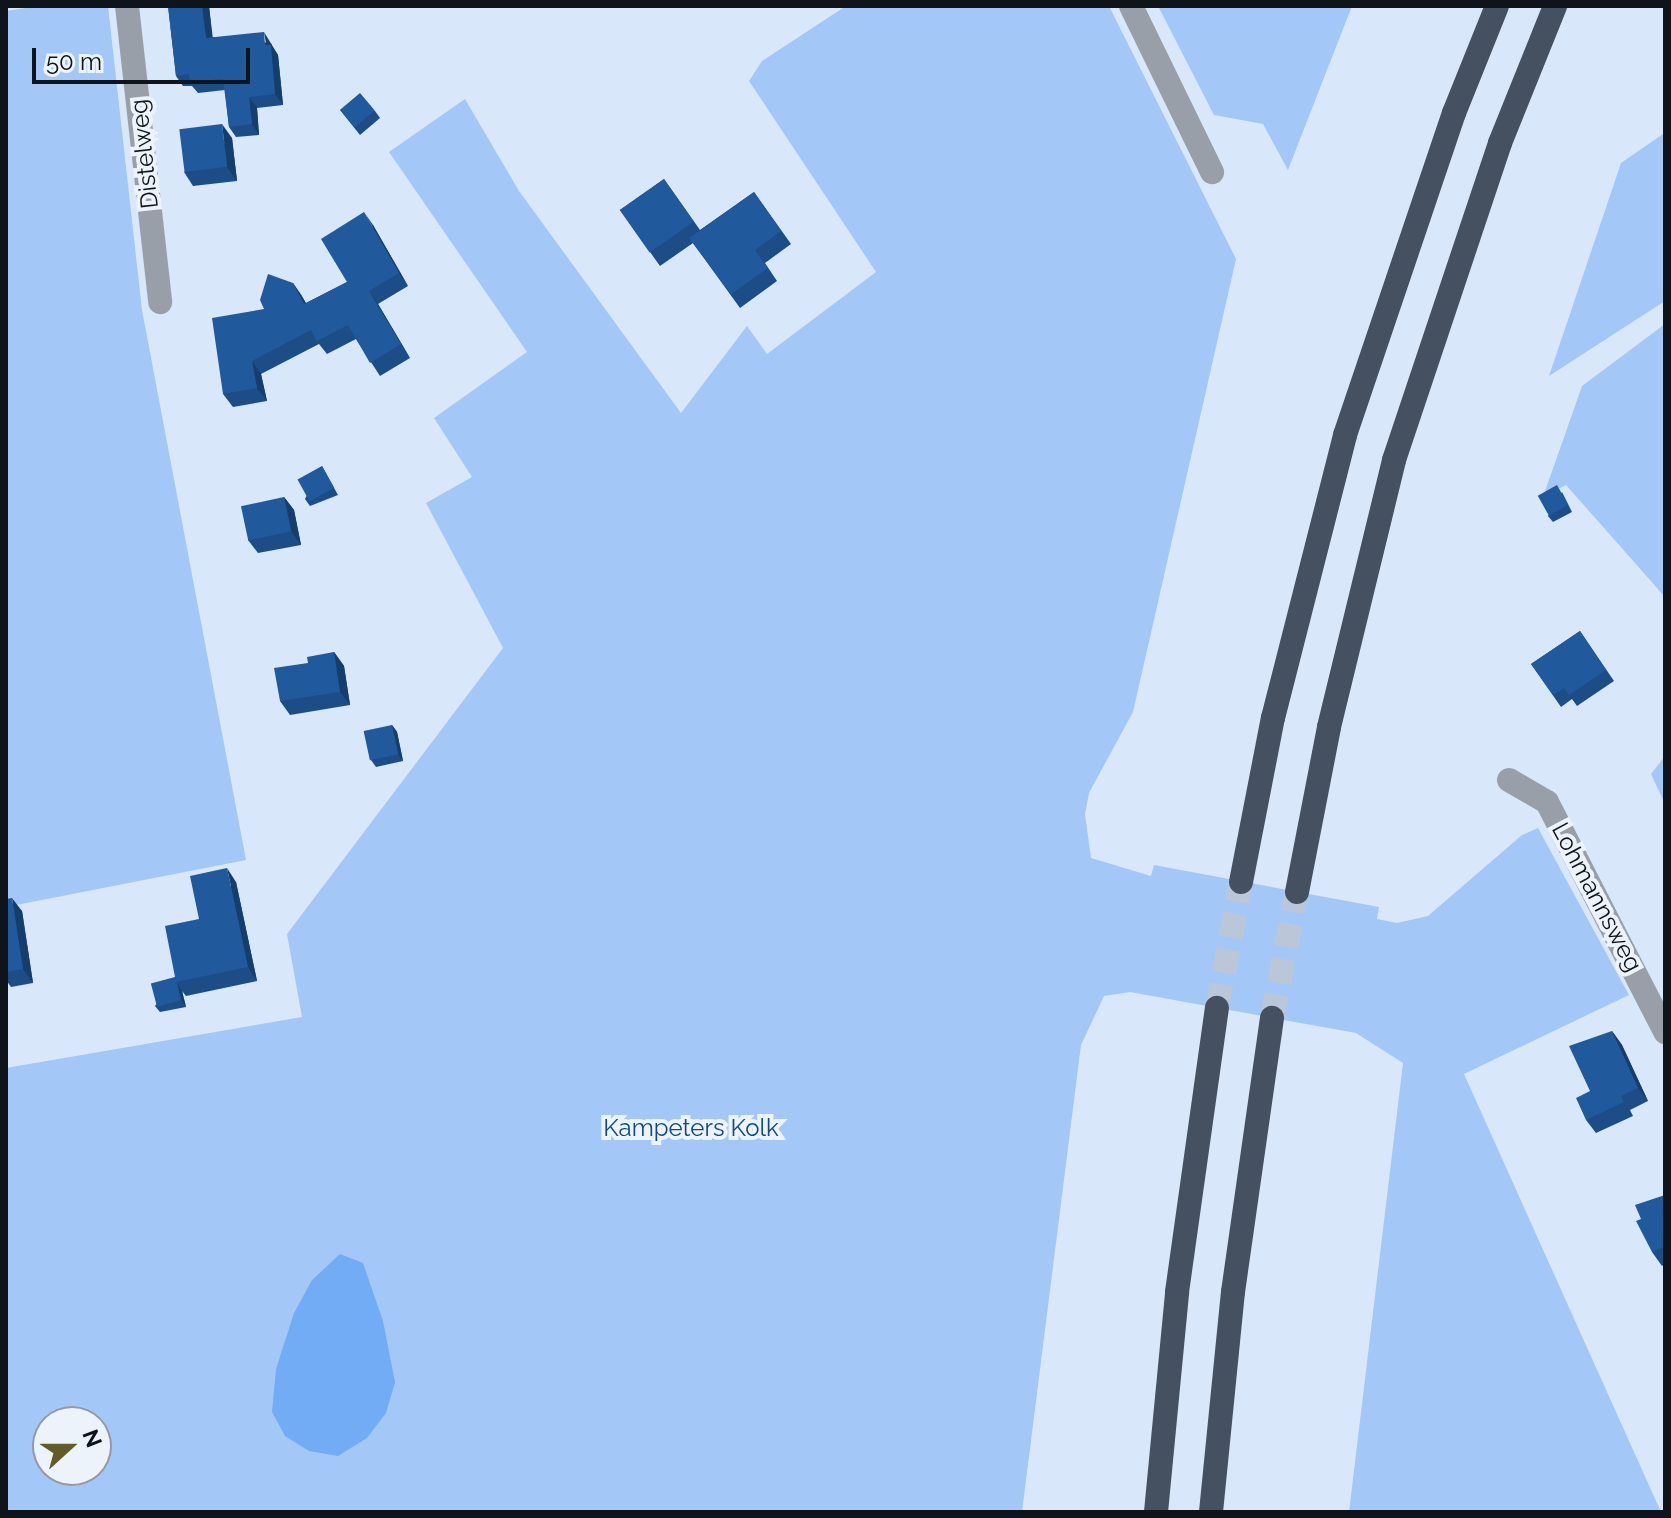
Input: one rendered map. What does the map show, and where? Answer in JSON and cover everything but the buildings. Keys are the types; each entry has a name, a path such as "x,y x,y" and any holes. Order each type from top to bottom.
{"highway":[{"path":"1241,882 1273,718 1345,435 1454,113 1497,6"},
{"path":"1297,892 1329,727 1394,460 1500,143 1555,6"},
{"path":"1156,1512 1177,1292 1217,1008"},
{"path":"1211,1512 1233,1292 1272,1018"}],"street":[{"name":"Distelweg","path":"127,6 160,302"},
{"path":"1131,6 1212,172"},
{"name":"Lohmannsweg","path":"1509,780 1547,802 1665,1032"}],"green space":[{"path":"39,6 108,6 142,310 246,860 6,907 6,11"},
{"name":"Kampeters Kolk","path":"846,6 1109,6 1236,259 1133,712 1089,793 1085,814 1091,858 1151,876 1154,865 1379,907 1377,919 1397,923 1428,916 1522,835 1538,828 1629,995 1464,1074 1661,1512 1349,1512 1403,1063 1356,1033 1130,992 1104,996 1081,1045 1022,1512 6,1512 6,1068 302,1017 287,934 503,648 426,503 472,477 434,418 527,352 389,152 465,99 519,191 681,413 747,326 767,354 876,272 749,81 762,61"},
{"path":"1158,6 1352,6 1288,170 1263,124 1214,115"},
{"path":"1663,134 1665,301 1549,376 1621,163"},
{"path":"1665,324 1665,597 1566,485 1543,497 1582,386"},
{"path":"1665,756 1665,804 1651,774"}],"shaded area":[{"path":"340,1254 363,1263 383,1321 395,1382 386,1413 367,1438 338,1456 309,1451 285,1436 272,1412 276,1369 294,1313 312,1280"}],"tunnel":[{"path":"1217,1008 1241,882"},
{"path":"1272,1018 1297,892"}]}
